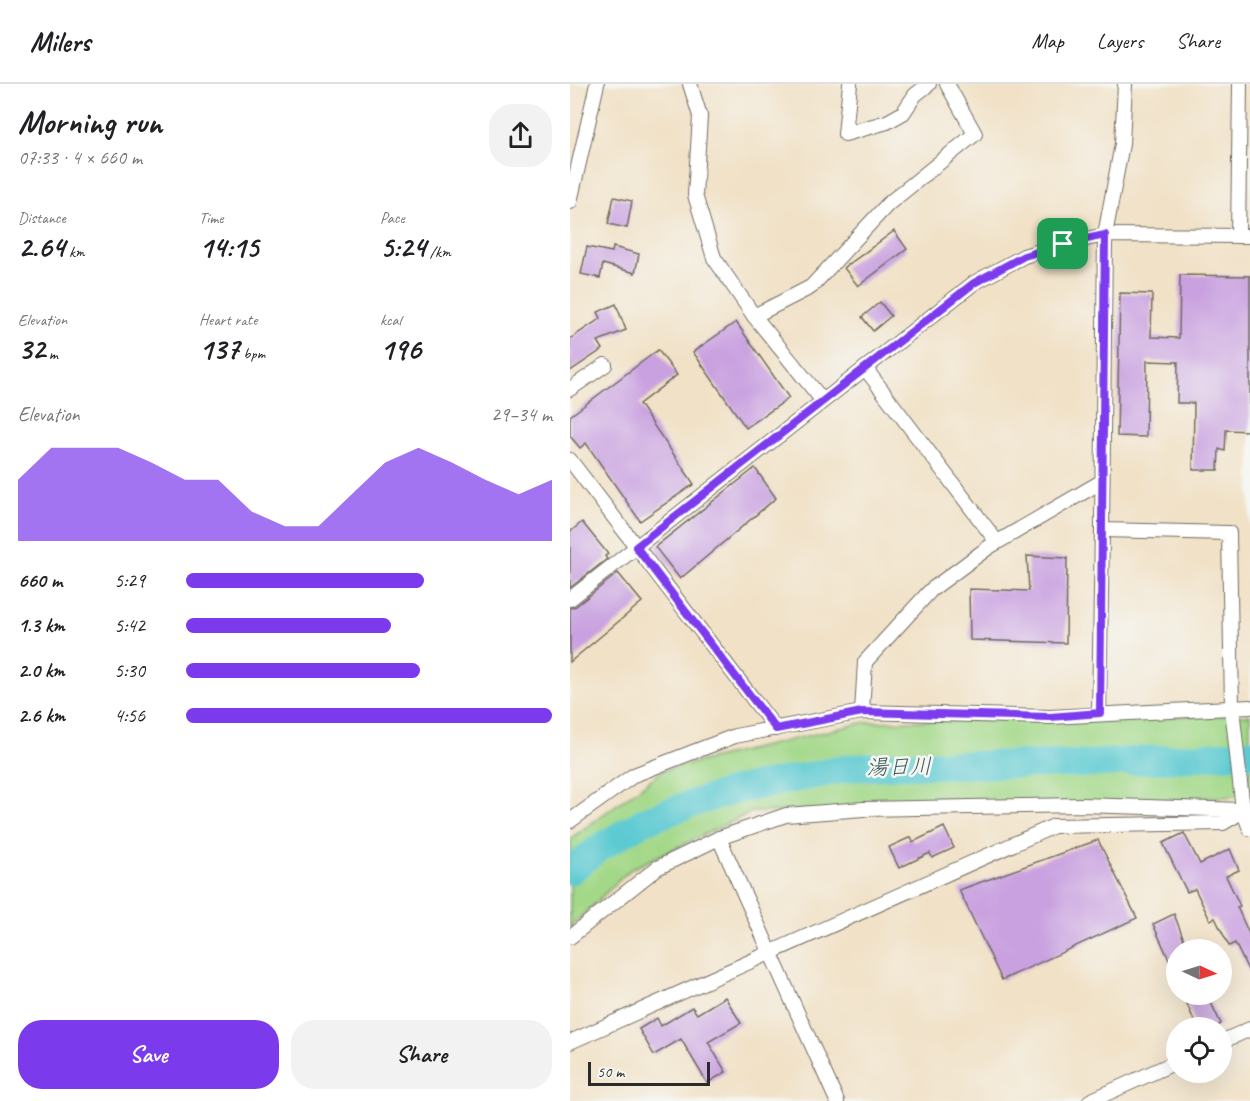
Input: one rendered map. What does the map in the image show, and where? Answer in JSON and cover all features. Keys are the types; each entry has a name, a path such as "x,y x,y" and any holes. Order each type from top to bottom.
{"street":[{"path":"570,202 597,84"},
{"path":"690,84 700,116 695,195 714,258 754,316 823,401"},
{"path":"850,84 845,134 887,123 903,113 915,95 929,84"},
{"path":"754,316 811,287 888,204 975,134 946,84"},
{"path":"1100,713 1105,235 1122,144 1125,84"},
{"path":"570,599 974,283 1024,256 1063,244 1105,235 1244,236 1240,84"},
{"path":"570,389 605,365"},
{"path":"865,368 997,542"},
{"path":"570,460 776,729"},
{"path":"862,712 865,662 931,590 997,542 1101,482"},
{"path":"1102,530 1229,533 1232,713 1250,829"},
{"path":"570,821 634,775 735,736 862,712 1050,717 1100,713 1232,713 1250,707"},
{"path":"570,938 657,868 719,838 786,815 863,809 1082,805 1245,806"},
{"path":"570,1042 1054,826 1223,823 1245,806"},
{"path":"719,838 837,1101"},
{"path":"1232,1037 1250,1029"},
{"path":"1090,1101 1166,1067"}],"green space":[{"path":"1250,715 1250,795 1100,806 752,812 631,869 570,927 570,839 664,770 866,722"}],"building":[{"path":"614,197 632,201 627,228 608,224"},
{"path":"894,231 907,249 858,286 844,268"},
{"path":"587,247 612,252 613,247 639,254 635,273 603,264 600,278 581,274"},
{"path":"1180,275 1250,276 1250,431 1226,430 1225,451 1219,449 1218,470 1193,470 1194,403 1177,403 1178,362 1147,361 1146,437 1117,436 1120,293 1152,294 1151,337 1179,338"},
{"path":"880,302 891,316 873,331 862,317"},
{"path":"616,304 626,330 598,341 603,349 570,371 570,339 601,318 598,312"},
{"path":"736,322 789,398 746,428 693,352"},
{"path":"658,350 677,375 639,404 694,484 640,521 586,443 580,448 570,436 570,416"},
{"path":"755,468 776,498 680,579 655,547"},
{"path":"582,522 608,554 605,556 607,559 570,588 570,532"},
{"path":"1027,556 1067,558 1066,643 970,640 969,589 1029,591"},
{"path":"618,573 642,602 570,662 570,608 576,606"},
{"path":"944,827 954,848 932,858 930,853 899,868 889,847 911,837 913,842"},
{"path":"1184,833 1200,864 1230,849 1239,870 1226,876 1240,906 1237,907 1250,936 1250,974 1235,943 1232,944 1232,939 1226,939 1215,918 1210,920 1195,889 1187,892 1163,843"},
{"path":"1098,840 1137,918 1002,980 959,890"},
{"path":"1174,914 1184,939 1166,939 1166,953 1153,924"},
{"path":"725,997 741,1023 708,1042 726,1072 707,1083 681,1039 654,1055 639,1029 657,1018 661,1026 692,1007 697,1014"},
{"path":"1188,1005 1212,1005 1218,1017 1192,1017"}],"waterway":[{"name":"湯日川","path":"570,871 599,848 644,821 736,790 850,768 905,765 1089,764 1250,753"}],"route":[{"path":"1105,235 1100,713 1050,717 862,712 776,729 636,547 974,283 1024,256 1063,244 1105,235"}]}
